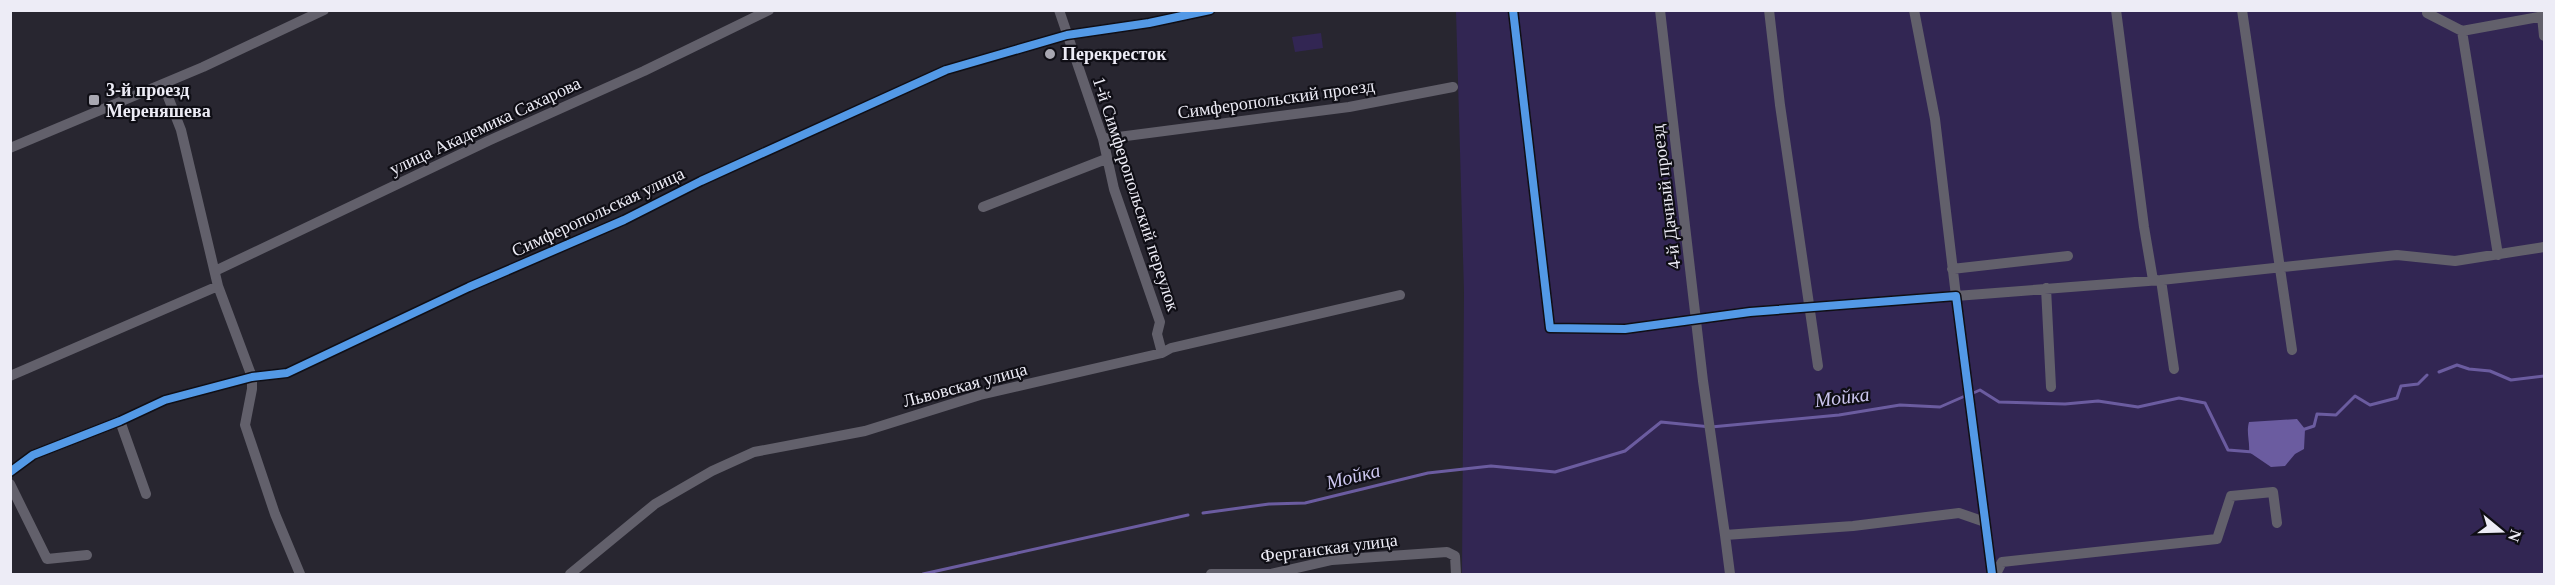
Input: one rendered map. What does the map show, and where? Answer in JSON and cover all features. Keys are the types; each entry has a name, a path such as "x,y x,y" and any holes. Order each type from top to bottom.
{"street":[{"path":"10,148 163,84 324,10"},
{"name":"улица Академика Сахарова","path":"215,271 488,141 644,71 769,10"},
{"name":"1-й Симферопольский переулок","path":"1059,10 1102,139 1114,189 1161,322 1157,334 1162,353"},
{"name":"Симферопольская улица","path":"10,471 33,454 120,421 165,400 252,377 287,374 458,292 624,220 701,181 946,70 1067,35 1149,23 1210,10"},
{"path":"1513,10 1550,328 1625,329 1810,306 2157,280 2397,255 2455,261 2544,247"},
{"name":"4-й Дачный проезд","path":"1660,10 1703,381 1730,574"},
{"path":"1768,10 1818,366"},
{"path":"1914,10 1935,119 1952,269 1985,522 1994,574"},
{"path":"2116,10 2144,227 2174,369"},
{"path":"2242,10 2292,350"},
{"path":"2427,13 2462,31 2543,16 2544,36"},
{"path":"2462,31 2498,255"},
{"path":"163,84 181,130 218,286 252,377 252,388 244,424 275,514 300,574"},
{"name":"Симферопольский проезд","path":"1102,139 1349,107 1453,87"},
{"path":"982,207 1106,159"},
{"path":"1952,269 2068,256"},
{"path":"10,376 218,286"},
{"path":"2046,288 2051,387"},
{"name":"Львовская улица","path":"570,574 655,504 712,471 754,452 865,431 980,394 1162,353 1171,348 1400,295"},
{"path":"120,421 146,494"},
{"path":"10,484 47,559 87,555"},
{"path":"1994,574 2002,562 2217,539 2231,496 2273,492 2277,522"},
{"path":"1725,535 1853,526 1959,513 1985,522"},
{"name":"Ферганская улица","path":"1211,574 1271,574 1332,561 1452,553 1456,560 1456,574"}],"shaded area":[{"path":"1456,11 2544,11 2544,574 1462,574 1464,291"},
{"path":"1321,33 1323,48 1295,52 1292,37"},
{"path":"2297,419 2305,429 2304,449 2295,454 2285,466 2271,467 2249,452 2249,422"}],"waterway":[{"name":"Мойка","path":"2439,372 2457,365 2490,371 2511,380 2544,376"},
{"name":"Мойка","path":"2302,430 2314,426 2317,414 2336,415 2355,396 2370,405 2397,398 2401,386 2418,384 2427,375"},
{"name":"Мойка","path":"1971,394 1980,390 1999,402 2065,404 2098,401 2138,407 2179,398 2205,403 2228,450 2253,452"},
{"name":"Мойка","path":"1203,513 1269,504 1305,503 1428,473 1491,466 1555,472 1625,451 1661,422 1711,427 1839,415 1900,405 1940,407 1965,396"},
{"name":"Мойка","path":"923,574 1188,515"}],"cycle path":[{"path":"10,472 33,455 120,421 165,400 252,377 287,373 469,287 624,220 701,181 946,70 1067,35 1149,23 1210,10"},
{"path":"1513,10 1550,328 1625,329 1750,312 1956,296 1992,574"}],"place":[{"name":"Перекресток","path":"1050,54"},
{"name":"3-й проезд Мереняшева","path":"94,100"}]}
